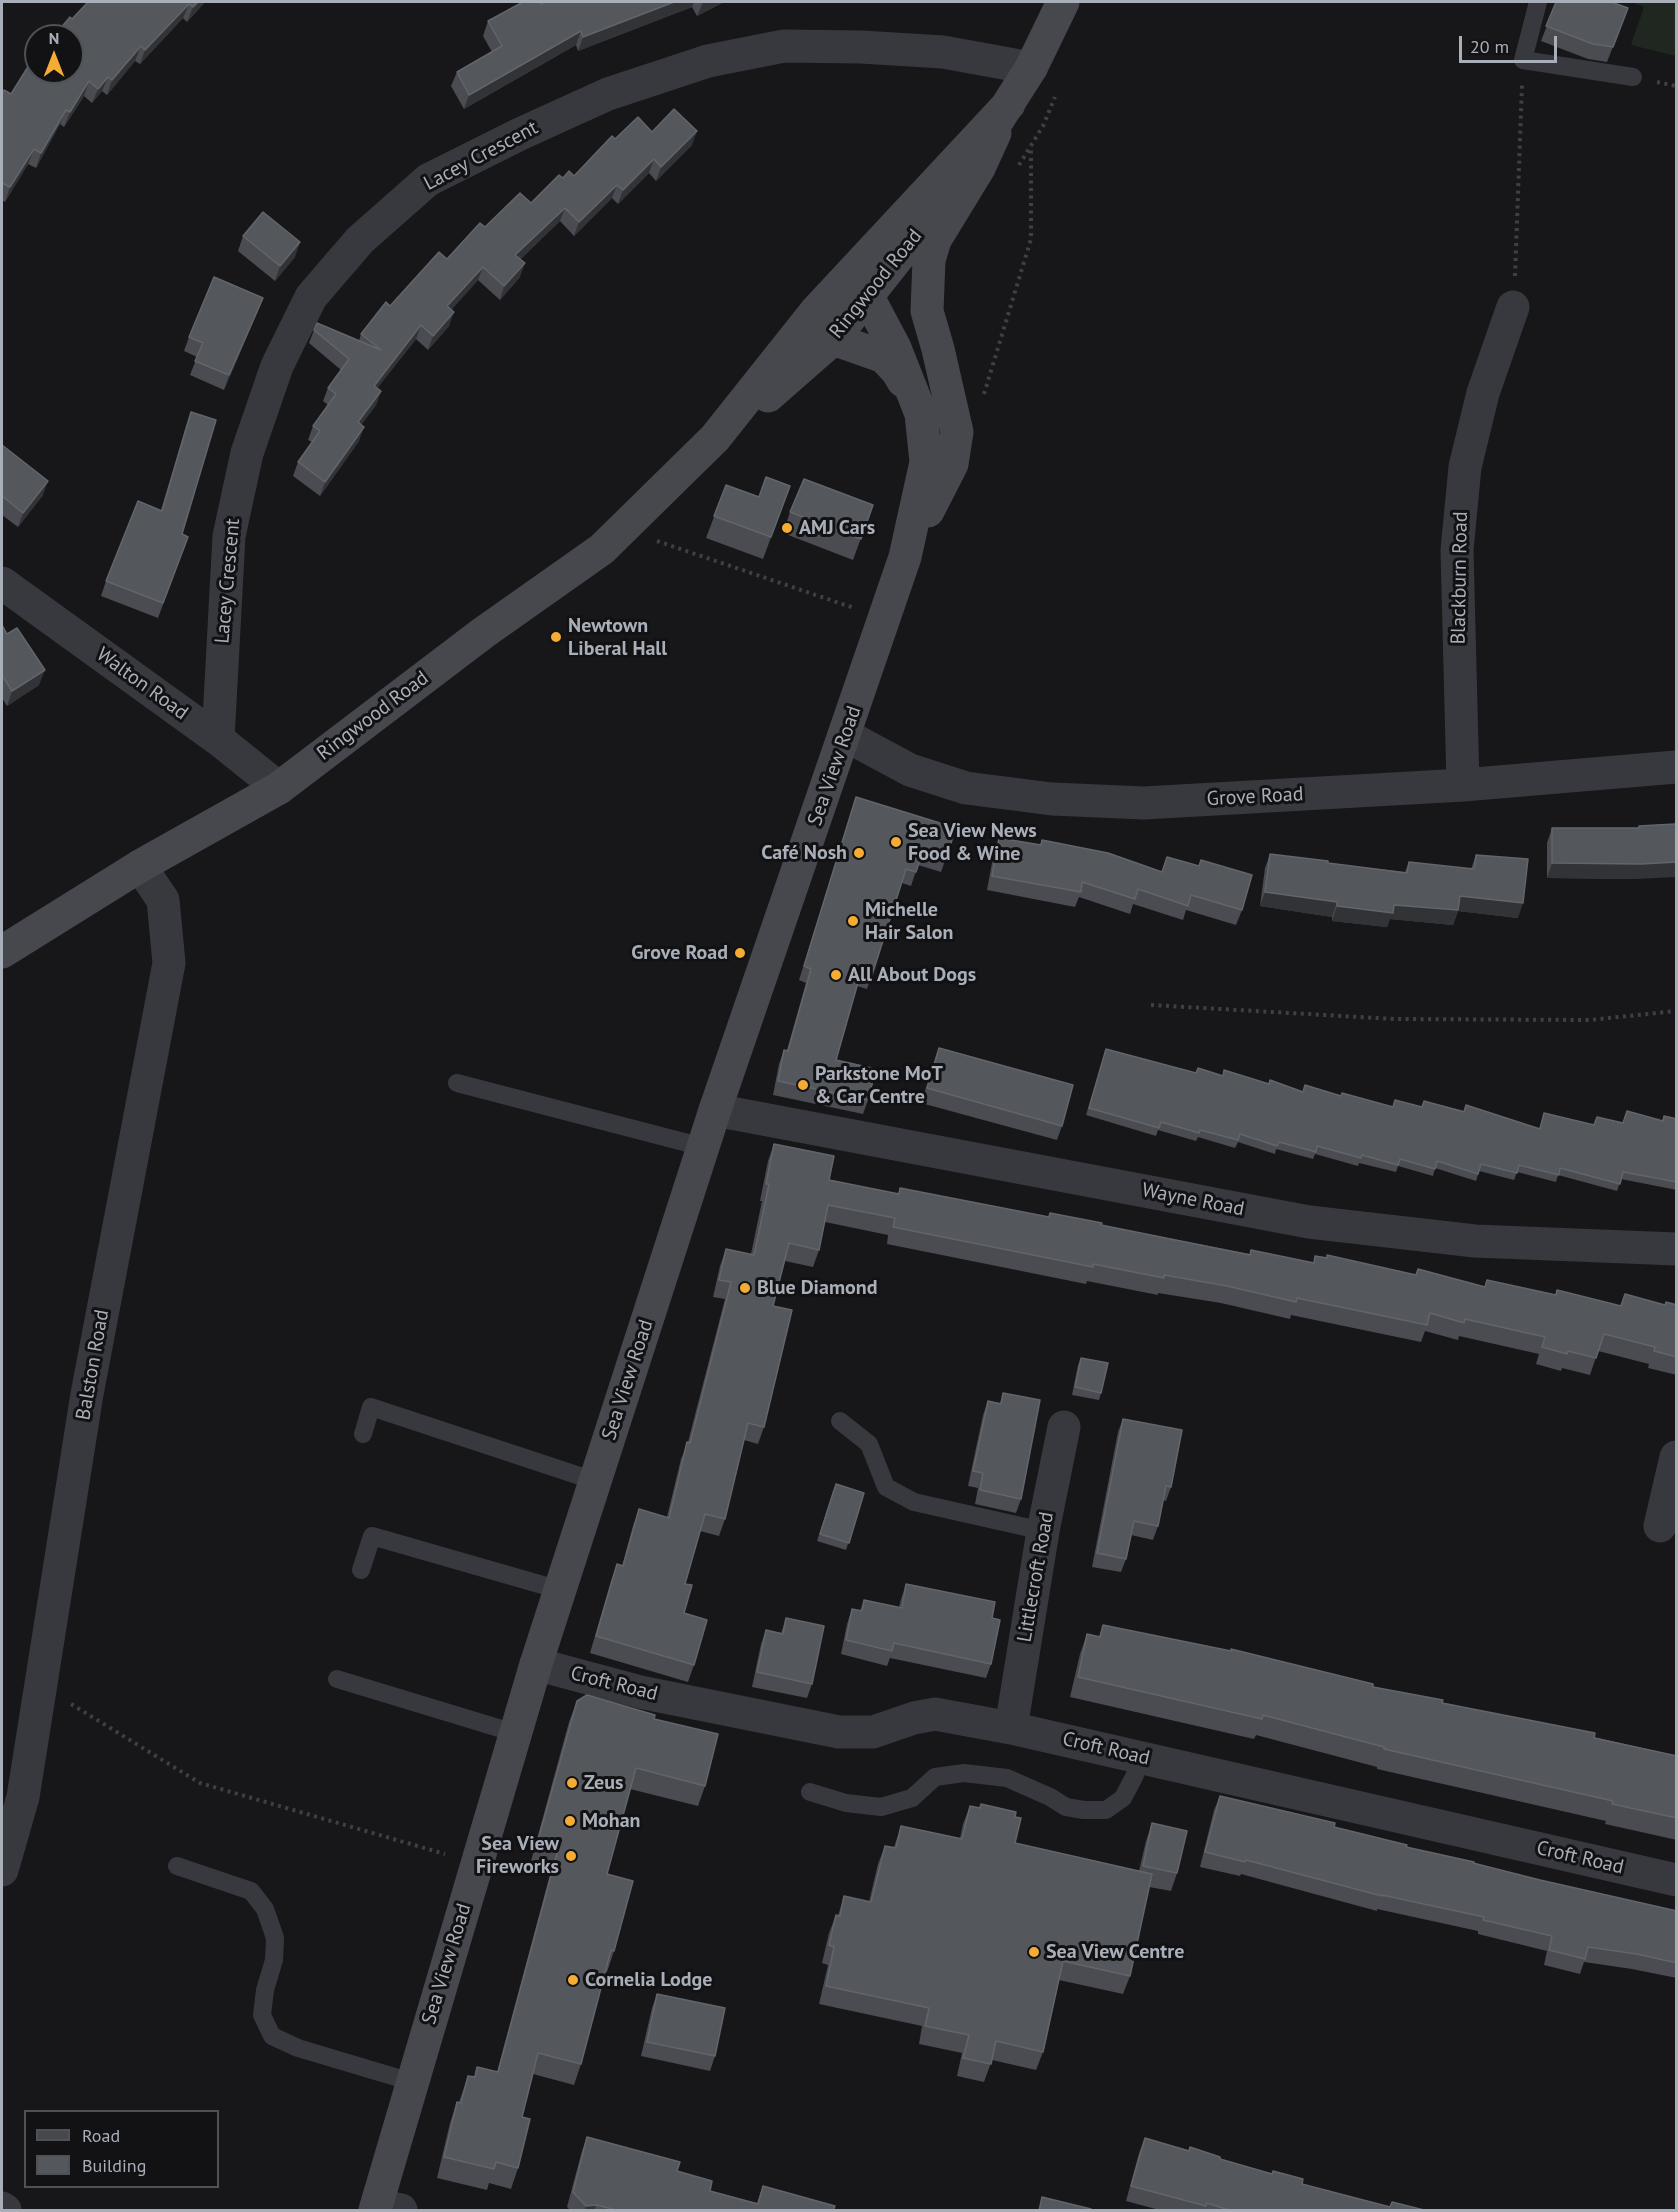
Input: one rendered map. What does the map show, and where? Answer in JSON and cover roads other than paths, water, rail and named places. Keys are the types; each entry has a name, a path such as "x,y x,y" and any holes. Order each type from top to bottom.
{"main road":[{"name":"Ringwood Road","path":"715,438 751,412 833,339 868,282 944,200 1031,68 1063,2"},
{"name":"Sea View Road","path":"905,557 952,464 957,432 927,311 929,260 935,240 979,168 1009,104"},
{"name":"Ringwood Road","path":"2,952 140,866 279,788 483,633 602,549 715,438 769,371 854,290 868,282"},
{"name":"Sea View Road","path":"384,2209 412,2082 536,1664 715,1110 846,735 905,557 926,462 921,414 868,282"},
{"path":"868,282 927,311"},
{"name":"Sea View Road","path":"833,339 884,357 897,371 921,414"}],"street":[{"name":"Lacey Crescent","path":"218,739 229,536 247,453 277,366 311,297 360,240 428,180 520,134 609,94 708,61 784,46 861,47 943,52 1031,68"},
{"name":"Blackburn Road","path":"1463,785 1456,550 1465,467 1483,393 1513,306"},
{"name":"Walton Road","path":"2,583 218,739 279,788"},
{"name":"Grove Road","path":"846,735 910,770 966,788 1052,799 1144,803 1463,785 1677,767"},
{"name":"Balston Road","path":"2,1870 12,1791 42,1686 87,1394 169,963 163,900 140,866"},
{"name":"Wayne Road","path":"715,1110 1309,1222 1475,1241 1677,1249"},
{"name":"Littlecroft Road","path":"1011,1728 1043,1531 1064,1427"},
{"path":"1660,1526 1677,1457"},
{"name":"Croft Road","path":"536,1664 640,1692 839,1732 873,1732 914,1718 935,1714 1011,1728 1677,1880"}],"lane":[{"path":"1538,2 1523,60 1633,77"},
{"path":"457,1083 703,1147"},
{"path":"363,1434 371,1407 595,1481"},
{"path":"840,1421 869,1444 886,1487 914,1502 1043,1531"},
{"path":"362,1570 372,1536 560,1590"},
{"path":"337,1679 515,1733"},
{"path":"810,1792 846,1803 881,1808 912,1798 935,1777 964,1773 1007,1778 1050,1797 1066,1807 1106,1810 1123,1798 1136,1775 1137,1756"},
{"path":"177,1866 251,1891 265,1909 275,1938 274,1960 265,1990 262,2015 272,2036 298,2048 412,2082"}],"place":[{"name":"AMJ Cars","path":"787,528"},
{"name":"Newtown Liberal Hall","path":"556,637"},
{"name":"Sea View News Food & Wine","path":"896,842"},
{"name":"Café Nosh","path":"859,853"},
{"name":"Michelle Hair Salon","path":"853,921"},
{"name":"Grove Road","path":"740,953"},
{"name":"All About Dogs","path":"836,975"},
{"name":"Parkstone MoT & Car Centre","path":"803,1085"},
{"name":"Blue Diamond","path":"745,1288"},
{"name":"Zeus","path":"572,1783"},
{"name":"Mohan","path":"570,1821"},
{"name":"Sea View Fireworks","path":"571,1856"},
{"name":"Sea View Centre","path":"1034,1952"},
{"name":"Cornelia Lodge","path":"573,1980"}]}
